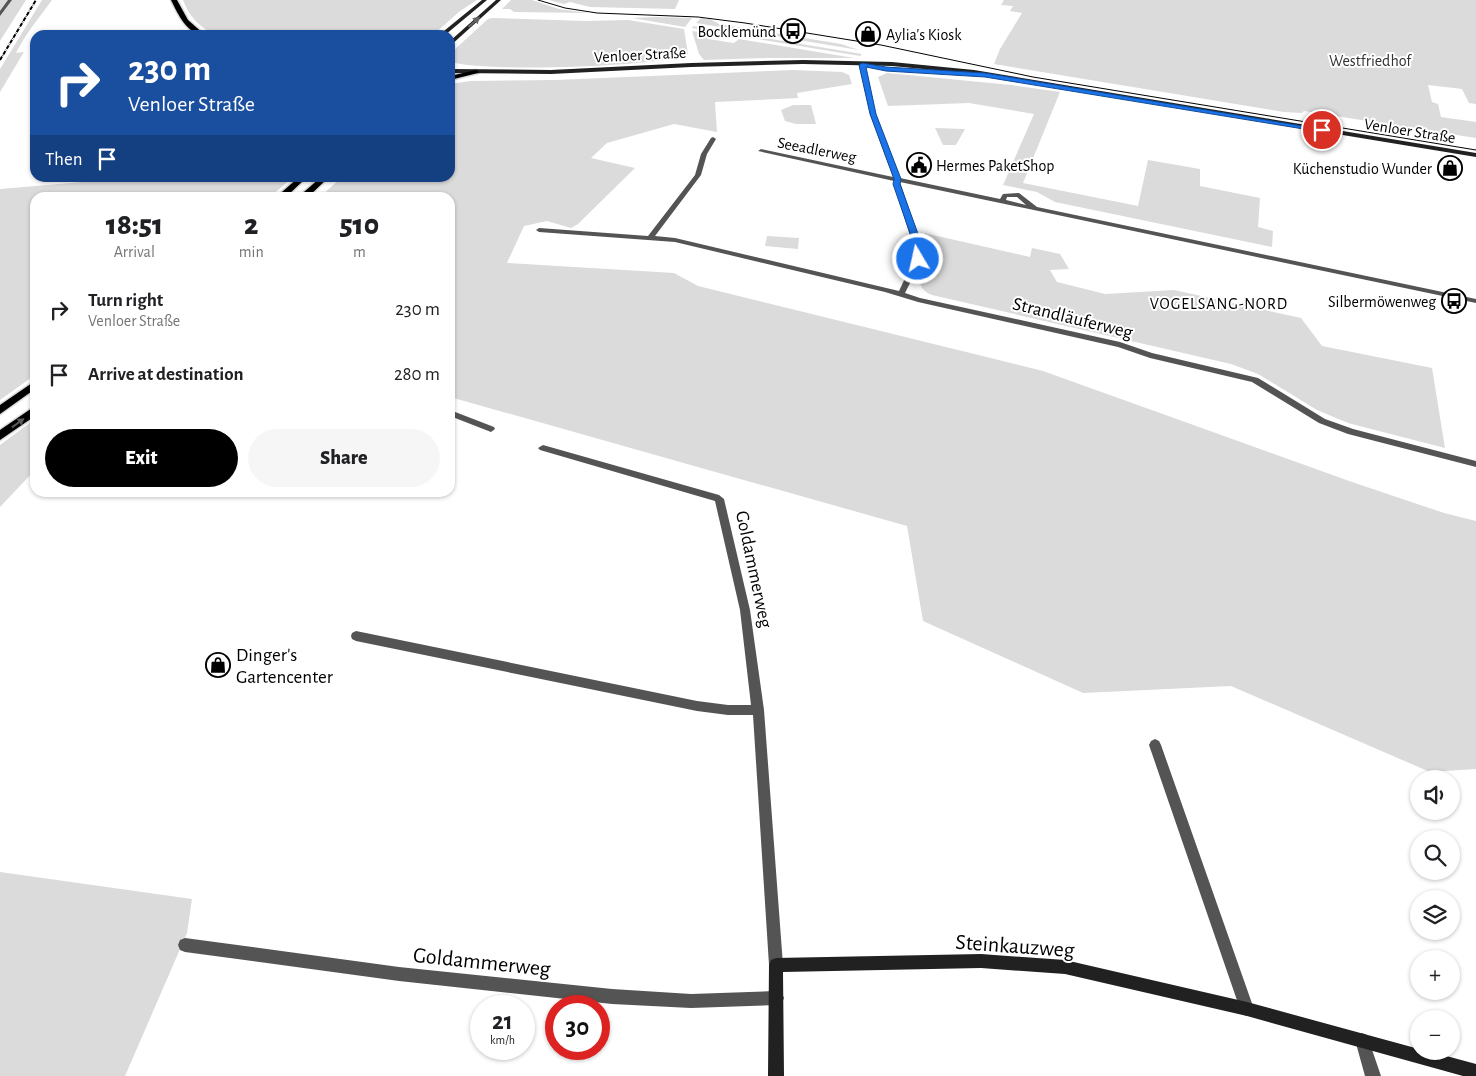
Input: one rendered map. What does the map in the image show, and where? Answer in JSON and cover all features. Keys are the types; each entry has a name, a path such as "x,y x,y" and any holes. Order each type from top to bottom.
{"main road":[{"path":"174,0 185,21 196,30"},
{"path":"448,30 485,0"},
{"path":"455,40 499,0"},
{"name":"Venloer Straße","path":"455,71 551,72 751,63 862,65 886,69 985,75 1476,155"},
{"path":"455,66 476,72"},
{"path":"455,77 476,72"},
{"path":"286,192 297,182"},
{"path":"308,192 319,182"},
{"path":"0,410 30,388"},
{"path":"0,436 30,414"},
{"name":"Steinkauzweg","path":"776,965 981,961 1065,967 1247,1009 1476,1072"},
{"name":"Goldammerweg","path":"776,965 776,1076"}],"street":[{"path":"0,15 10,0"},
{"name":"Seeadlerweg","path":"862,65 873,114 897,179 919,251 918,259 901,294"},
{"path":"651,237 698,175 704,154 713,139"},
{"name":"Seeadlerweg","path":"761,151 897,179"},
{"path":"897,179 1476,301"},
{"name":"Strandläuferweg","path":"539,230 675,240 901,294 927,302 1120,345 1150,355 1255,380 1322,420 1351,432 1476,464"},
{"path":"455,416 491,429"},
{"name":"Goldammerweg","path":"543,448 719,499 745,610 758,710 776,965"},
{"path":"356,636 698,706 728,710 758,710"},
{"path":"1155,745 1247,1009"},
{"name":"Goldammerweg","path":"185,945 398,973 629,997 717,1001 777,998"},
{"path":"1362,1040 1373,1076"}],"green space":[{"path":"0,0 26,0 0,41"},
{"path":"42,0 52,0 16,53 24,52 0,92 0,69"},
{"path":"183,0 477,0 460,11 439,30 207,30 189,12"},
{"path":"511,0 532,0 559,9 589,13 514,12 510,9 502,9"},
{"path":"549,0 679,0 675,9 590,7 570,2 564,4"},
{"name":"Westfriedhof","path":"1004,0 1476,0 1476,104 1469,103 1462,89 1428,85 1432,102 1438,104 1441,117 1476,122 1476,138 1304,111 1302,113 1284,112 994,64 1000,49 1022,13 1010,11 1013,6 1001,5"},
{"path":"632,18 692,18 685,27"},
{"path":"701,18 710,19 719,24 841,44 859,50 696,23"},
{"path":"488,19 628,20 684,29 688,54 672,59 645,62 569,67 493,67 455,62 455,49"},
{"path":"693,26 862,54 860,56 692,28"},
{"path":"692,31 706,33 708,39 734,43 739,39 854,58 704,60 699,54"},
{"path":"793,70 842,72 849,75 852,84 797,93 798,98 715,102 717,132 674,124 607,143 591,158 635,168 578,224 571,228 547,221 524,226 507,263 674,273 698,286 1043,371 1352,482 1444,513 1476,521 1476,769 1425,770 1231,686 1083,693 923,621 907,526 455,398 455,192 326,192 337,182 455,182 455,83 471,81 555,80"},
{"path":"887,73 1011,85 1060,92 1023,183 1138,206 1148,160 1200,169 1200,186 1260,198 1258,227 1273,231 1272,247 1055,202 1037,192 1003,185 1034,114 969,103 888,106 878,77"},
{"path":"793,105 811,105 816,124 796,124 785,121 781,110"},
{"path":"935,128 965,129 956,145 943,145"},
{"path":"83,182 287,182 276,192 30,192 30,379 0,400 0,189"},
{"path":"924,233 1030,257 1032,248 1060,254 1069,269 1050,270 1057,282 1105,294 1174,290 1301,318 1322,346 1432,368 1445,448 1348,423 1317,410 1258,374 1231,364 932,295 925,291 920,282 922,271 930,253"},
{"path":"767,236 799,238 798,249 765,246"},
{"path":"30,423 30,475 0,507 0,445"},
{"path":"0,872 192,899 187,933 125,1076 0,1076"}],"tram line":[{"path":"538,0 565,8 597,13 698,17 745,23 881,45 1033,77 1476,150"}],"railway":[{"path":"0,60 36,0"}],"place":[{"name":"Bocklemünd","path":"793,31"},
{"name":"Aylia's Kiosk","path":"868,34"},
{"name":"Hermes PaketShop","path":"919,165"},
{"name":"Küchenstudio Wunder","path":"1450,168"},
{"name":"Silbermöwenweg","path":"1454,301"},
{"name":"Dinger's Gartencenter","path":"218,665"}],"district":[{"name":"VOGELSANG-NORD","path":"1219,303"}],"route":[{"path":"918,259 917,242 897,184 897,179 873,114 862,65 886,69 985,75 1322,130"}]}
